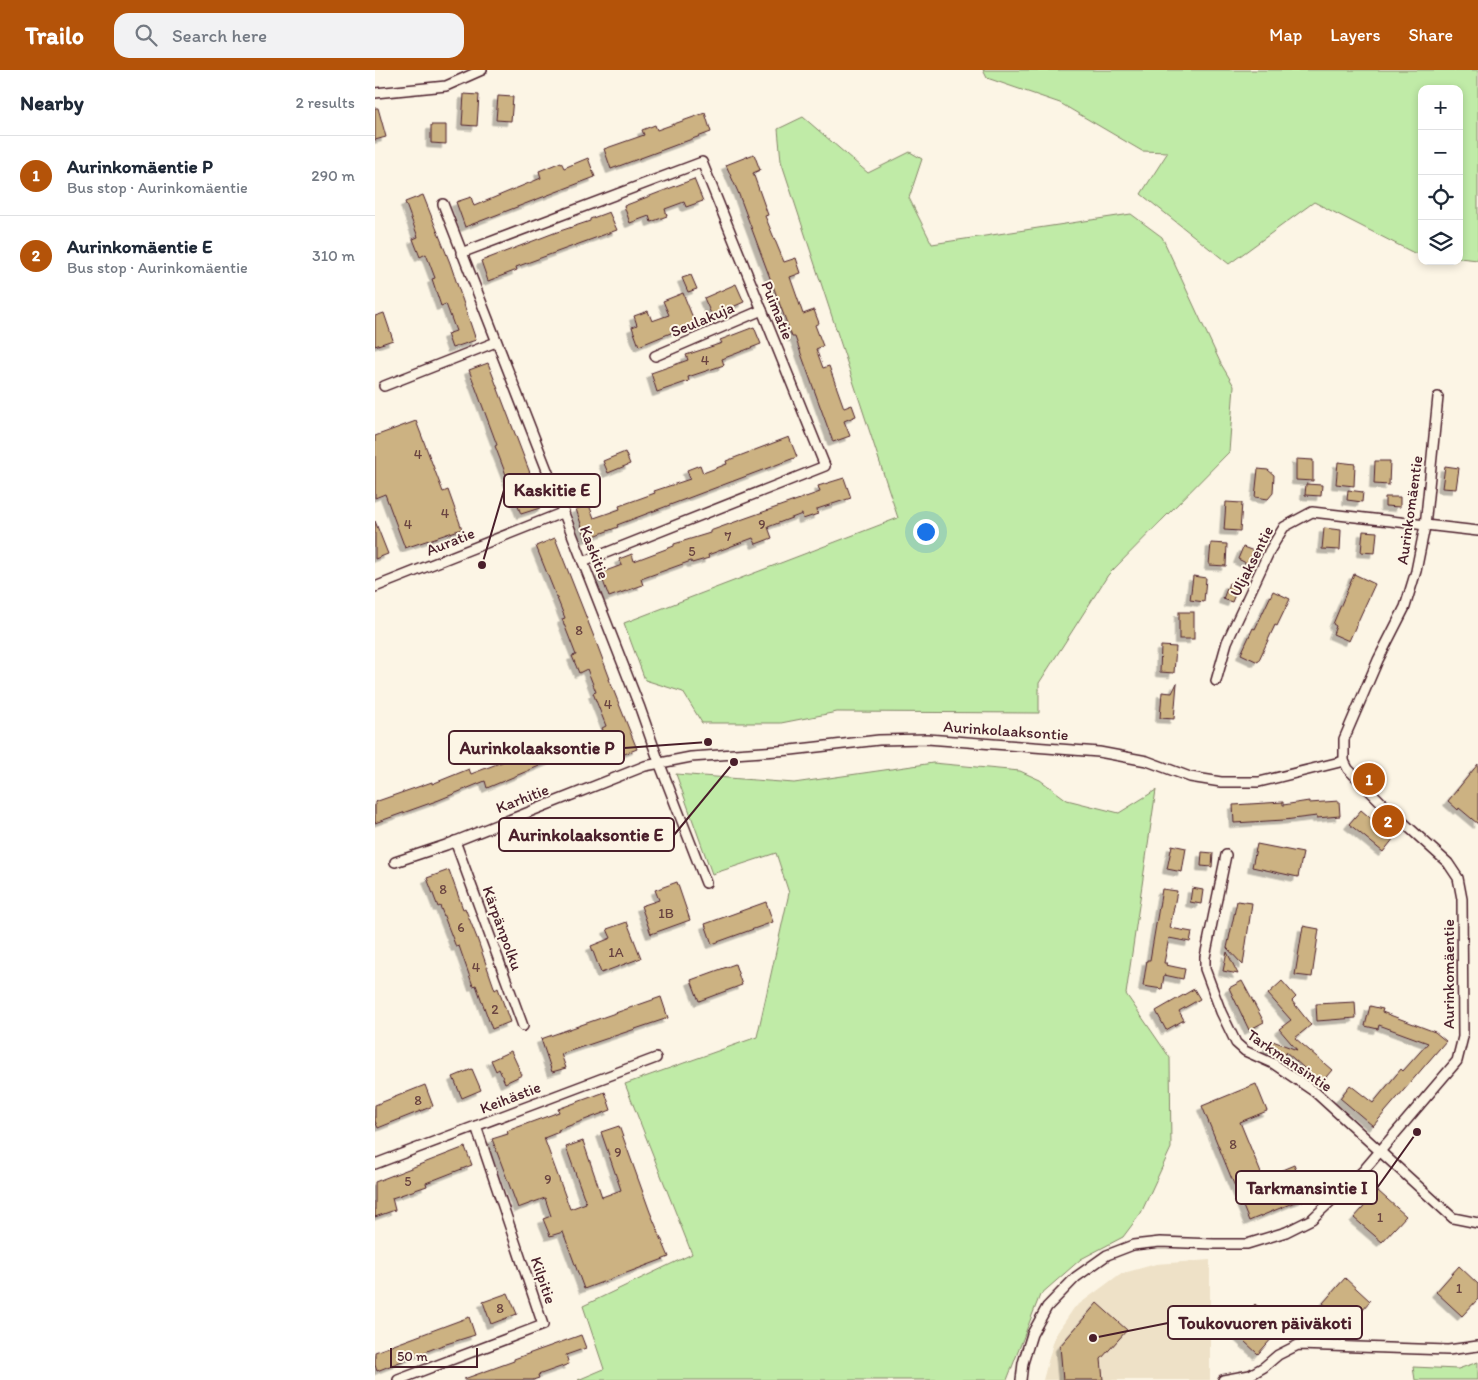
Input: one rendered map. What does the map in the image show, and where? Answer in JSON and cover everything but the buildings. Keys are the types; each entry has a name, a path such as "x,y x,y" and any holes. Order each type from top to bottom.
{"street":[{"path":"375,93 422,90 447,86 482,70"},
{"name":"Puimatie","path":"461,253 702,162 825,466 583,562"},
{"name":"Kaskitie","path":"443,204 644,717 659,762 706,883"},
{"name":"Seulakuja","path":"655,356 762,310"},
{"path":"384,386 496,342"},
{"name":"Aurinkomäentie","path":"1021,1380 1023,1363 1033,1334 1047,1307 1076,1276 1107,1255 1133,1245 1159,1242 1247,1244 1287,1232 1312,1219 1364,1170 1457,1061 1463,1036 1462,898 1458,878 1448,863 1383,804 1348,769 1344,761 1344,739 1378,660 1405,607 1416,571 1425,526 1438,397"},
{"name":"Auratie","path":"375,587 564,512"},
{"name":"Uljaksentie","path":"1216,680 1227,642 1270,550 1283,527 1312,512 1425,526 1478,530"},
{"name":"Aurinkolaaksontie","path":"659,762 691,757 801,750 902,739 927,739 1099,752 1147,762 1190,777 1221,782 1259,782 1344,761"},
{"name":"Karhitie","path":"395,862 455,841 659,762"},
{"name":"Kärpänpolku","path":"455,841 523,1026"},
{"name":"Tarkmansintie","path":"1226,855 1205,957 1205,969 1221,1012 1236,1042 1245,1051 1274,1064 1315,1092 1453,1218 1478,1223"},
{"name":"Keihästie","path":"375,1164 657,1058"},
{"name":"Kilpitie","path":"398,1380 543,1325 476,1126"},
{"path":"1223,1380 1250,1376 1278,1355 1298,1345 1448,1350 1478,1346"}],"shaded area":[{"path":"1210,1260 1210,1380 1043,1380 1055,1336 1074,1308 1120,1274 1156,1264"}],"green space":[{"path":"983,70 1478,70 1478,260 1463,258 1463,85 1418,85 1418,254 1314,202 1229,264 1141,194 1168,152 1142,151 1060,103 987,78"},
{"path":"803,117 868,173 910,152 922,159 909,198 932,244 1131,214 1162,237 1221,364 1234,386 1229,452 1108,575 1039,683 1039,713 837,712 781,723 702,723 683,692 645,680 624,623 898,518 781,161 778,129"},
{"path":"933,763 1020,771 1040,780 1067,800 1119,813 1156,790 1126,994 1170,1058 1171,1148 1141,1213 1123,1237 1081,1259 1040,1295 1007,1380 578,1380 604,1369 583,1306 692,1254 625,1084 757,1037 789,893 776,853 712,874 676,774 794,783"},
{"path":"1478,1362 1478,1380 1415,1380 1413,1367 1458,1369"}],"place":[{"name":"Kaskitie E","path":"482,565"},
{"name":"Aurinkolaaksontie P","path":"708,742"},
{"name":"Aurinkolaaksontie E","path":"734,762"},
{"name":"Aurinkomäentie P","path":"1369,779"},
{"name":"Aurinkomäentie E","path":"1388,821"},
{"name":"Tarkmansintie I","path":"1417,1132"},
{"name":"Toukovuoren päiväkoti","path":"1093,1338"}]}
